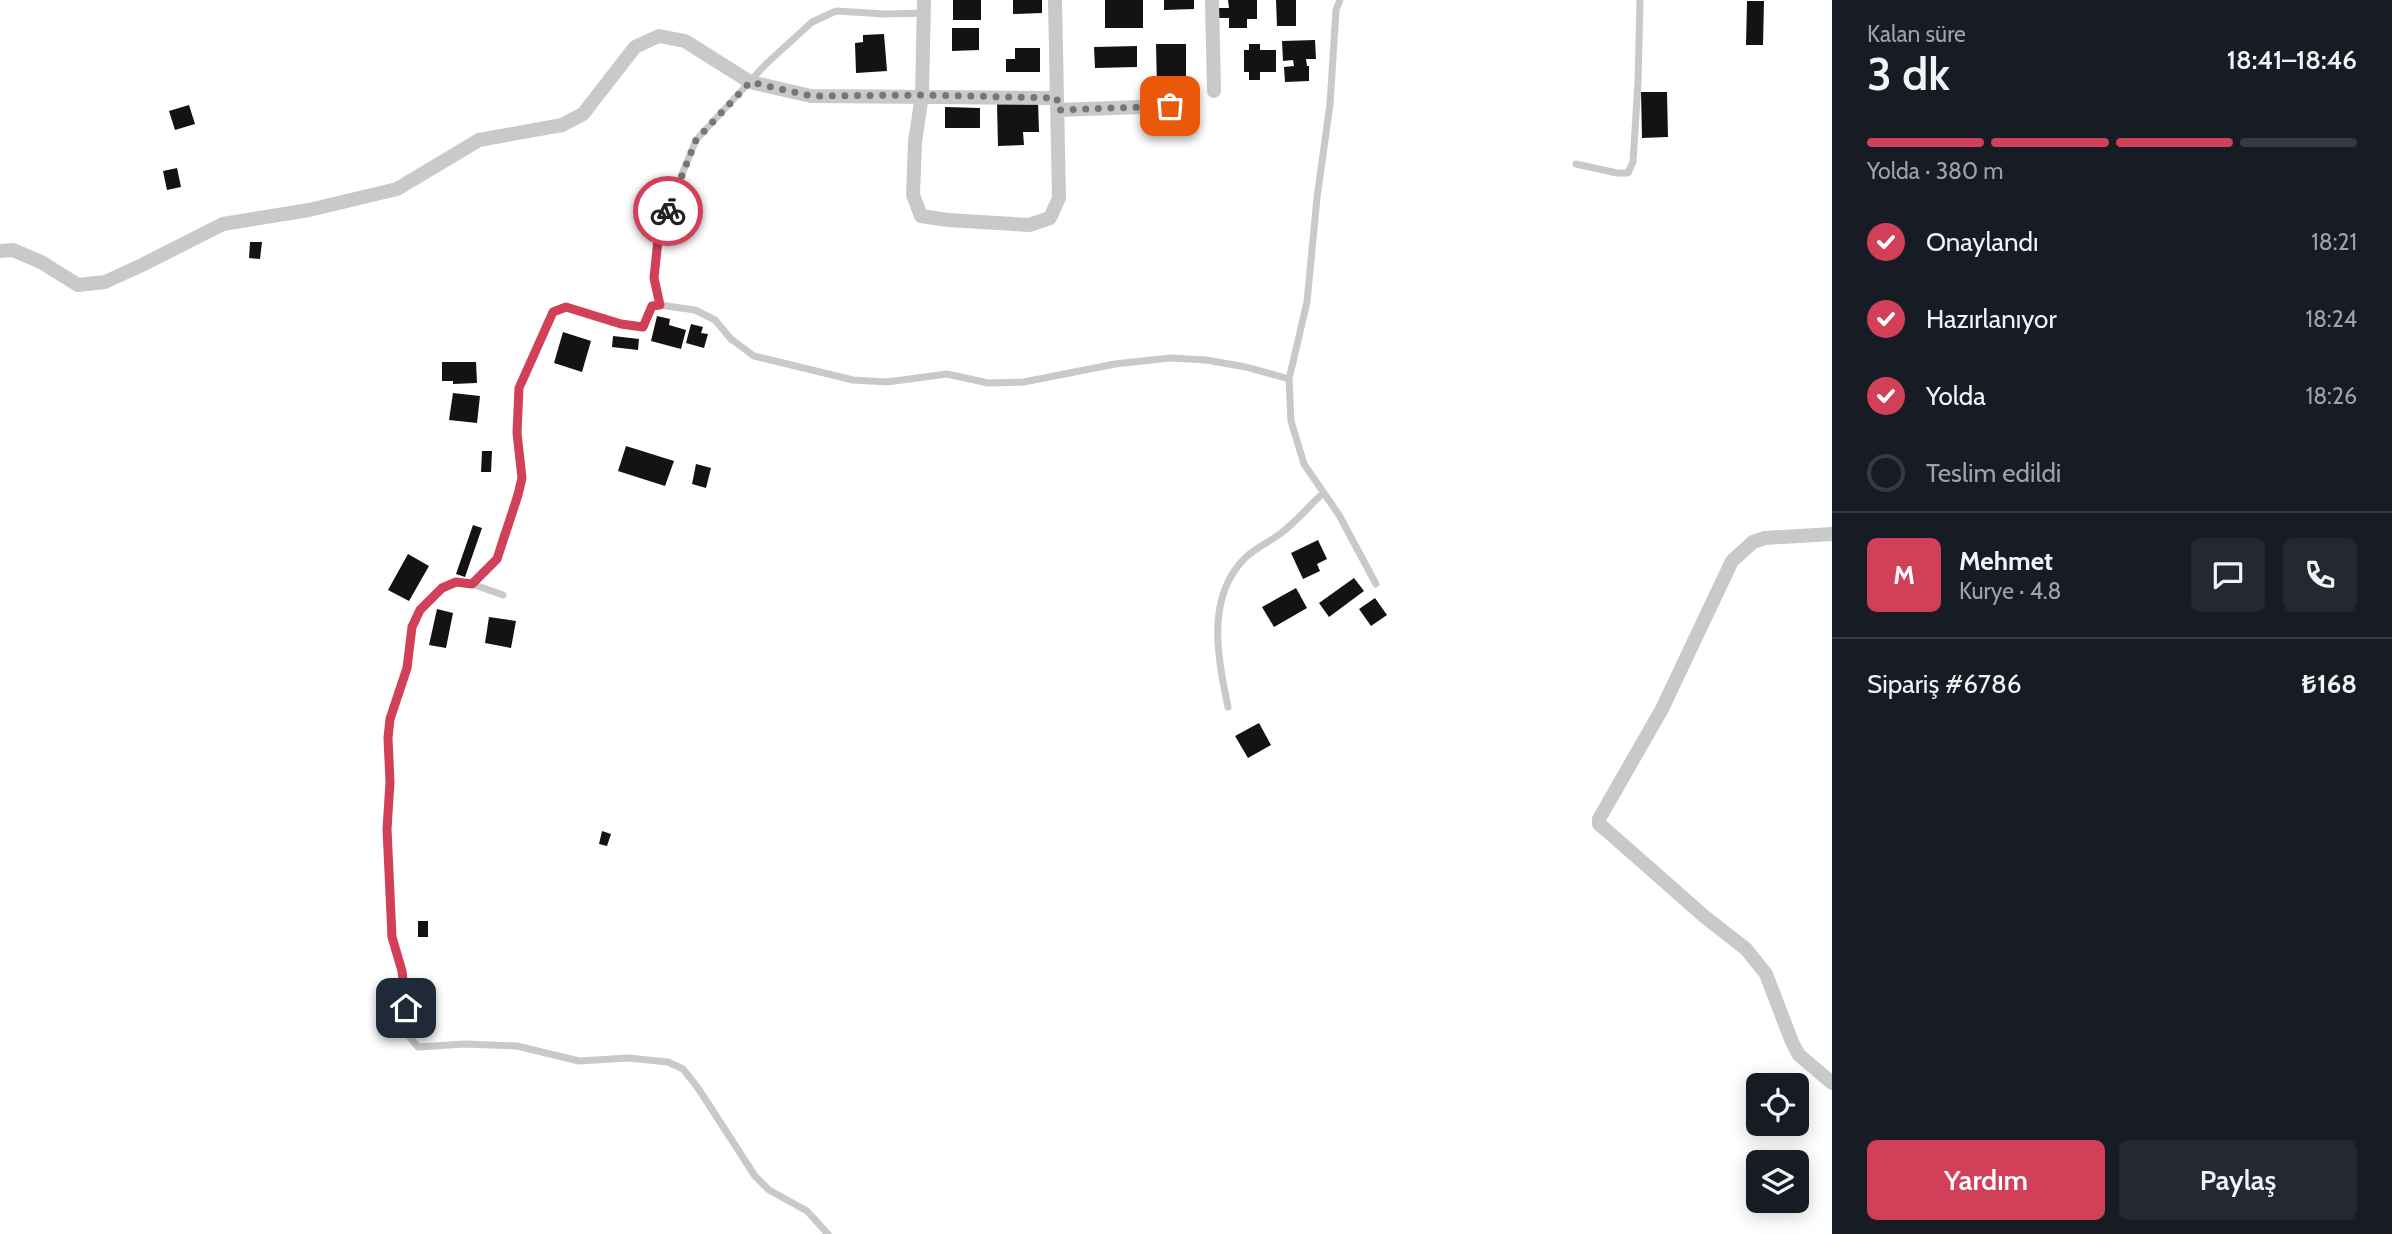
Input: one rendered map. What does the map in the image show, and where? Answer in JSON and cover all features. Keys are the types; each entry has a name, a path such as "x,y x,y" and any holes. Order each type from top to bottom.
{"street":[{"path":"925,7 922,95 915,142 913,195 921,216 1029,225 1050,218 1059,198 1055,0"},
{"path":"1212,0 1214,91"},
{"path":"0,250 13,250 41,262 78,285 105,282 223,223 309,210 397,188 479,140 562,125 583,114 635,47 659,36 685,41 750,82 811,96 922,95 1057,104 1170,106"},
{"path":"1832,534 1765,538 1746,547 1732,561 1666,701 1599,819 1599,824 1705,917 1746,949 1766,974 1799,1055 1832,1083"}],"lane":[{"path":"1340,0 1336,10 1330,104 1307,302 1289,379 1291,421 1304,464 1339,514 1376,583"},
{"path":"1576,164 1628,173 1633,162 1640,0"},
{"path":"660,305 654,278 659,230 696,140 781,49 812,22 836,11 925,7"},
{"path":"472,584 497,559 522,478 517,433 519,388 553,312 566,307 621,324 643,327 652,306 695,310 715,320 731,339 754,356 853,380 887,382 947,374 988,383 1024,382 1115,364 1170,359 1206,360 1289,379"},
{"path":"1228,707 1217,634 1225,589 1234,571 1247,556 1282,533 1323,493"},
{"path":"503,595 472,584 456,582 442,588 420,610 412,627 407,668 390,719 387,829 392,937 402,971 405,1021 409,1036 418,1046 517,1046 579,1061 647,1058 668,1062 683,1069 755,1176 769,1190 807,1211 828,1234"}],"building":[{"path":"953,0 981,0 981,20 953,20"},
{"path":"1013,0 1042,0 1042,13 1013,14"},
{"path":"1105,0 1143,0 1143,28 1105,28"},
{"path":"1164,0 1194,0 1194,9 1164,10"},
{"path":"1228,0 1257,0 1257,19 1247,19 1247,28 1229,28 1229,18 1219,18 1219,8 1229,8"},
{"path":"1276,0 1296,0 1296,26 1277,26"},
{"path":"1747,1 1764,1 1763,45 1746,45"},
{"path":"952,28 979,28 979,50 952,51"},
{"path":"884,34 887,71 856,73 855,43 863,42 863,35"},
{"path":"1315,40 1316,59 1306,59 1309,81 1285,82 1284,67 1294,66 1293,60 1283,61 1282,41"},
{"path":"1156,44 1186,44 1186,86 1157,86"},
{"path":"1249,44 1260,44 1260,50 1276,50 1276,72 1260,72 1260,80 1249,80 1249,72 1244,72 1244,50 1249,50"},
{"path":"1137,46 1137,67 1095,68 1094,47"},
{"path":"1015,48 1040,48 1040,72 1006,72 1006,59 1015,59"},
{"path":"1641,92 1667,92 1668,137 1642,138"},
{"path":"1038,101 1039,132 1023,132 1024,145 998,146 997,103"},
{"path":"189,105 195,124 175,130 169,111"},
{"path":"945,107 980,108 980,128 945,128"},
{"path":"177,168 181,187 167,190 163,171"},
{"path":"250,242 262,242 260,259 249,258"},
{"path":"657,316 670,319 669,325 686,330 681,349 651,341"},
{"path":"691,324 703,327 701,333 708,334 704,348 686,343"},
{"path":"563,332 591,341 582,372 554,363"},
{"path":"613,336 639,339 638,350 612,347"},
{"path":"442,362 476,362 477,383 453,384 453,381 442,381"},
{"path":"453,393 480,396 477,423 449,420"},
{"path":"626,446 674,461 665,486 618,471"},
{"path":"482,451 492,451 491,472 481,472"},
{"path":"696,464 711,468 706,488 692,484"},
{"path":"473,525 482,528 465,577 456,574"},
{"path":"1318,540 1327,559 1317,564 1320,571 1303,579 1291,553"},
{"path":"408,554 429,566 409,601 388,590"},
{"path":"1354,578 1364,591 1329,617 1319,603"},
{"path":"1296,588 1307,608 1274,627 1262,607"},
{"path":"1375,598 1387,615 1371,626 1359,609"},
{"path":"437,609 453,613 446,648 429,645"},
{"path":"489,617 516,621 511,648 485,643"},
{"path":"1259,723 1271,745 1248,758 1235,736"},
{"path":"602,831 611,834 607,846 599,844"},
{"path":"418,921 428,921 428,937 418,937"}],"way so far":[{"path":"668,211 696,140 750,82 811,96 1057,98 1058,110 1170,106"}],"route":[{"path":"406,1008 402,971 392,937 387,829 390,782 388,738 394,704 407,668 412,627 420,610 442,588 456,582 472,584 497,559 522,478 517,433 519,388 553,312 559,307 566,307 621,324 643,327 652,306 660,305 654,278 659,230 668,211"}]}
